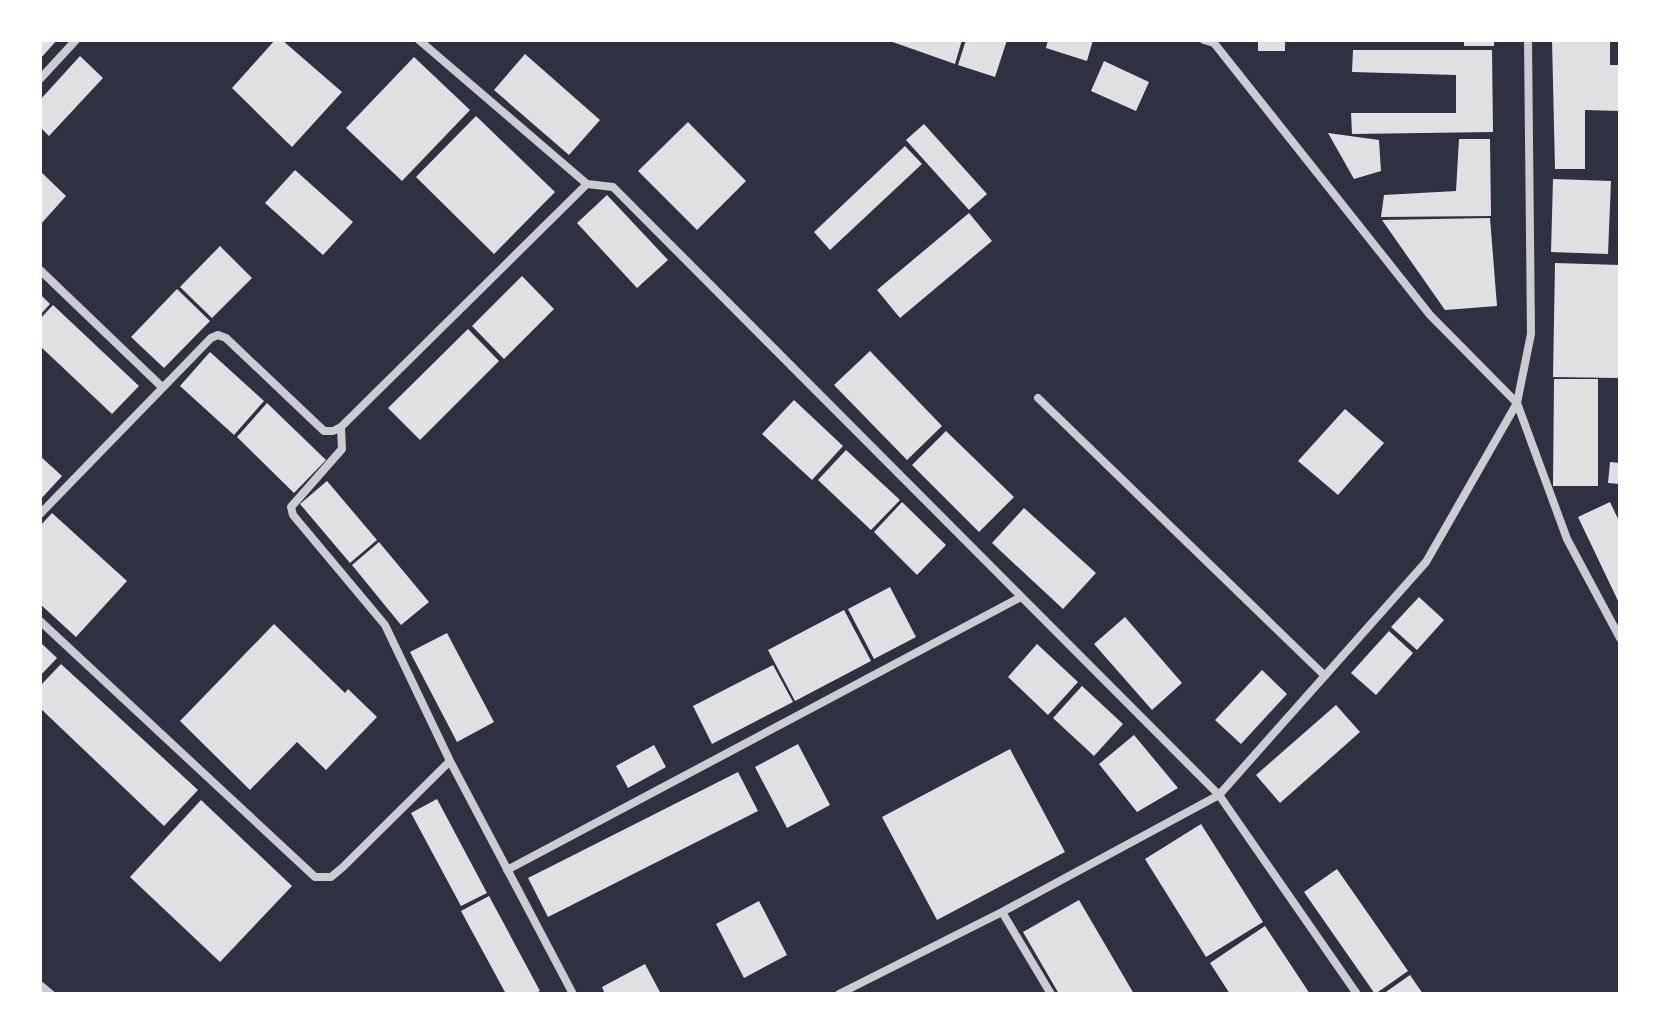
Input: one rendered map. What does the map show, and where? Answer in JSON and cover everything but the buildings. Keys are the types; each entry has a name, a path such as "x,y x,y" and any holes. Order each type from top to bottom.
{"street":[{"path":"40,79 76,40"},
{"path":"419,40 587,184 613,187 1219,795 1357,994"},
{"path":"1204,40 1215,42 1430,315 1517,403 1567,539 1617,621 1620,638"},
{"path":"839,994 1002,912 1219,795 1426,562 1517,403 1531,334 1528,40"},
{"path":"40,514 162,387 211,338 218,335 226,338 324,431 341,427 587,184"},
{"path":"40,270 162,387"},
{"path":"1038,398 1325,676"},
{"path":"341,427 342,449 291,507 293,515 385,625 450,761 573,994"},
{"path":"507,870 1021,597"},
{"path":"40,621 315,877 331,877 343,867 450,761"},
{"path":"1002,912 1051,994"},
{"path":"40,985 51,994"}]}
